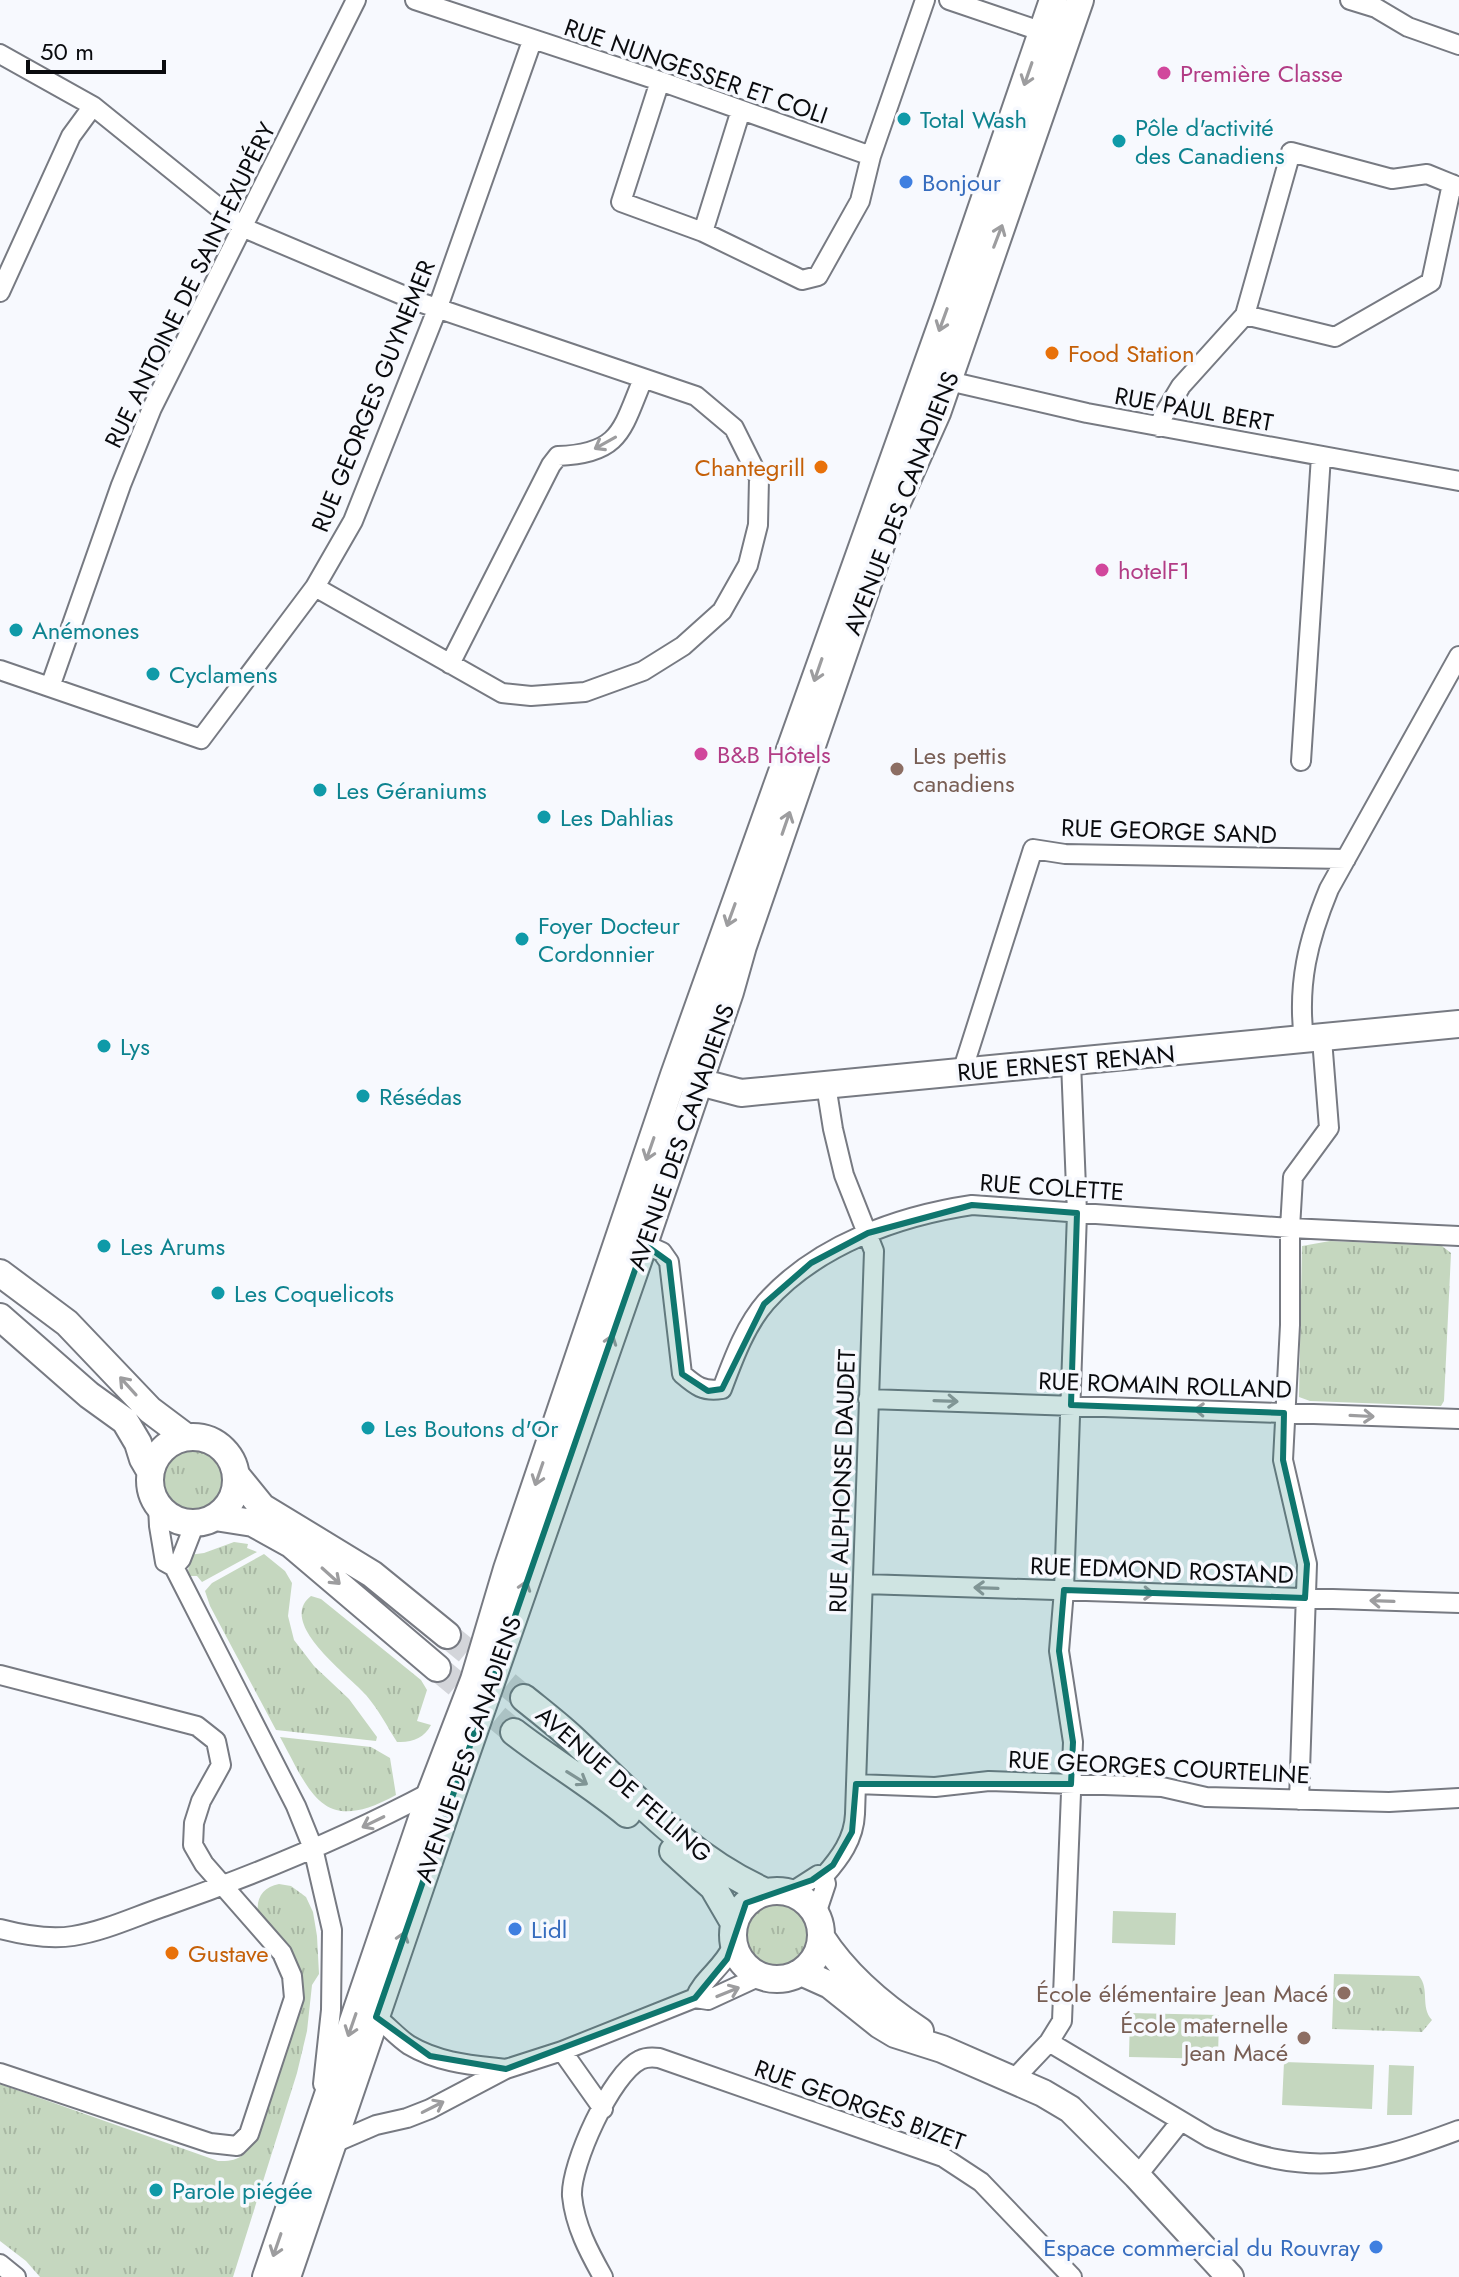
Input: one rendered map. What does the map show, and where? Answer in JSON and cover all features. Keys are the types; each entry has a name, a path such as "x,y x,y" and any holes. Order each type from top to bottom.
{"main road":[{"name":"AVENUE DES CANADIENS","path":"1053,0 1054,36"},
{"name":"AVENUE DES CANADIENS","path":"266,2277 431,1792 474,1680 499,1593 674,1075 935,378 1054,36 1080,0"},
{"name":"AVENUE DES CANADIENS","path":"287,2277 644,1244 891,516 937,413 935,378"},
{"name":"RUE ERNEST RENAN","path":"674,1075 741,1093 1459,1024"},
{"path":"0,1273 67,1323 150,1410 186,1437"},
{"path":"0,1317 89,1395 125,1421 150,1471"},
{"path":"437,1668 291,1544 253,1523 171,1517 158,1506 150,1486 150,1471 163,1448 186,1437 207,1439 220,1447 230,1459 236,1475 262,1507 372,1574 447,1635"},
{"path":"205,1520 225,1508 233,1496 236,1475"},
{"name":"AVENUE DE FELLING","path":"524,1698 571,1736 623,1789 680,1836 731,1874 778,1893"},
{"name":"AVENUE DE FELLING","path":"514,1732 554,1764 602,1793 692,1866 713,1887 734,1934"},
{"path":"818,1926 817,1954 801,1972 785,1979 760,1976 743,1964 734,1934 746,1903 778,1893 805,1901 836,1960 858,1982 942,2049"},
{"path":"801,1972 830,1985 895,2034 1018,2074 1070,2109 1230,2277"}],"street":[{"name":"RUE ANTOINE DE SAINT-EXUPÉRY","path":"50,687 121,485 152,408 356,0"},
{"name":"RUE NUNGESSER ET COLI","path":"415,0 660,81 871,156"},
{"path":"660,81 621,202 703,232 802,280 818,276 860,201 871,156 925,0"},
{"path":"949,0 1054,36"},
{"path":"1350,0 1376,8 1408,27 1459,45"},
{"name":"RUE GEORGES GUYNEMER","path":"50,687 201,739 315,587 353,521 438,307 532,41"},
{"path":"0,54 93,106 244,228 438,307 696,396 734,428 759,478 758,525 748,565 722,611 683,646 643,671 585,692 531,696 502,693 315,587"},
{"path":"0,292 71,136 93,106"},
{"path":"703,232 741,110"},
{"path":"1159,427 1181,386 1245,315 1291,152 1392,179 1427,174 1455,186 1431,282 1335,337 1245,315"},
{"name":"RUE PAUL BERT","path":"935,378 1159,427 1459,481"},
{"path":"450,664 551,465 558,456 603,447 621,433 643,379"},
{"path":"1301,761 1321,456"},
{"path":"1299,1800 1307,1564 1283,1460 1290,1325 1290,1228 1293,1177 1329,1128 1302,995 1308,945 1329,889 1453,682 1459,656"},
{"path":"0,670 50,687"},
{"name":"RUE GEORGE SAND","path":"962,1072 1033,849 1065,854 1346,859"},
{"path":"1018,2074 1049,2042 1062,2021 1073,1742 1059,1651 1064,1590 1077,1213 1071,1062"},
{"name":"RUE ALPHONSE DAUDET","path":"818,1926 826,1884 824,1876 852,1832 856,1784 874,1251 844,1175 826,1085"},
{"name":"RUE COLETTE","path":"644,1244 662,1252 669,1262 682,1374 708,1391 722,1389 734,1356 764,1304 811,1263 868,1233 931,1211 972,1205 1290,1228 1459,1236"},
{"name":"RUE ROMAIN ROLLAND","path":"868,1399 1459,1419"},
{"path":"158,1506 165,1562 174,1567 296,1806 313,1848 332,1930 331,2010 320,2118"},
{"path":"174,1567 205,1520"},
{"name":"RUE EDMOND ROSTAND","path":"864,1584 1459,1603"},
{"path":"0,1675 197,1726 216,1741 221,1765 201,1801 194,1823 193,1845 204,1864 282,1953 292,1976 294,1998 249,2134 237,2146 210,2143 0,2073"},
{"name":"RUE GEORGES COURTELINE","path":"856,1784 935,1787 989,1781 1162,1787 1206,1797 1389,1802 1459,1798"},
{"path":"0,1929 46,1937 71,1937 94,1931 223,1886 365,1826 431,1792"},
{"path":"778,1893 818,1875 824,1876"},
{"path":"695,1998 700,1987 727,1959 734,1934"},
{"path":"332,2144 376,2125 430,2109 506,2069 562,2051 695,1998 708,2000 760,1976"},
{"path":"376,2017 408,2044 430,2056 455,2063 506,2069"},
{"path":"1049,2042 1181,2121 1233,2147 1283,2161 1347,2164 1386,2155 1459,2130"},
{"path":"562,2051 603,2109 584,2143 572,2197 582,2240 603,2277"},
{"name":"RUE GEORGES BIZET","path":"603,2109 622,2076 641,2059 659,2058 943,2157 981,2182 1072,2277"},
{"path":"1137,2176 1181,2121"},
{"path":"0,2264 16,2277"}],"highlighted area":[{"path":"972,1205 1077,1213 1071,1405 1284,1413 1283,1460 1307,1564 1305,1598 1064,1590 1059,1651 1073,1742 1071,1784 856,1784 852,1832 833,1865 812,1880 746,1903 727,1959 695,1998 506,2069 430,2056 376,2017 644,1244 669,1262 682,1374 708,1391 722,1389 764,1304 811,1263 868,1233"}],"green space":[{"path":"1330,1241 1442,1246 1451,1253 1444,1401 1441,1406 1310,1401 1299,1397 1302,1246"},
{"path":"192,1450 204,1452 213,1459 220,1468 220,1492 213,1501 204,1508 192,1510 180,1508 171,1501 164,1492 162,1480 164,1468 171,1459 180,1452"},
{"path":"234,1542 248,1544 247,1548 257,1552 202,1582 197,1576 188,1576 189,1555"},
{"path":"264,1554 285,1571 292,1583 288,1616 294,1640 314,1666 349,1699 377,1737 376,1741 276,1730 205,1591 212,1583"},
{"path":"311,1596 321,1599 421,1680 427,1690 417,1721 431,1725 421,1736 408,1742 397,1742 366,1695 319,1648 302,1620 303,1607"},
{"path":"280,1737 371,1747 390,1758 396,1795 352,1811 336,1810 312,1792"},
{"path":"279,1884 291,1886 306,1897 313,1912 319,1974 312,1985 307,2031 297,2073 233,2277 40,2277 26,2261 0,2241 0,2084 218,2161 242,2156 256,2135 302,2000 258,1912 262,1894"},
{"path":"771,1903 783,1903 800,1912 807,1923 807,1947 800,1958 783,1967 771,1967 759,1962 750,1953 745,1941 745,1929 750,1917 759,1908"},
{"path":"1113,1911 1176,1913 1175,1945 1112,1943"},
{"path":"1334,1974 1419,1976 1424,1987 1426,2009 1432,2020 1422,2032 1332,2029"},
{"path":"1130,2013 1219,2015 1218,2059 1129,2057"},
{"path":"1284,2062 1374,2065 1372,2109 1282,2105"},
{"path":"1389,2065 1414,2066 1412,2115 1387,2115"}],"tunnel":[{"path":"447,1635 524,1698"},
{"path":"437,1668 514,1732"}],"place":[{"name":"Première Classe","path":"1164,73"},
{"name":"Total Wash","path":"904,119"},
{"name":"Pôle d'activité des Canadiens","path":"1119,141"},
{"name":"Bonjour","path":"906,182"},
{"name":"Food Station","path":"1052,353"},
{"name":"Chantegrill","path":"821,467"},
{"name":"hotelF1","path":"1102,570"},
{"name":"Anémones","path":"16,630"},
{"name":"Cyclamens","path":"153,674"},
{"name":"B&B Hôtels","path":"701,754"},
{"name":"Les pettis canadiens","path":"897,769"},
{"name":"Les Géraniums","path":"320,790"},
{"name":"Les Dahlias","path":"544,817"},
{"name":"Foyer Docteur Cordonnier","path":"522,939"},
{"name":"Lys","path":"104,1046"},
{"name":"Résédas","path":"363,1096"},
{"name":"Les Arums","path":"104,1246"},
{"name":"Les Coquelicots","path":"218,1293"},
{"name":"Les Boutons d'Or","path":"368,1428"},
{"name":"Lidl","path":"515,1929"},
{"name":"Gustave","path":"172,1953"},
{"name":"École élémentaire Jean Macé","path":"1344,1993"},
{"name":"École maternelle Jean Macé","path":"1304,2038"},
{"name":"Parole piégée","path":"156,2190"},
{"name":"Espace commercial du Rouvray","path":"1376,2247"}]}
